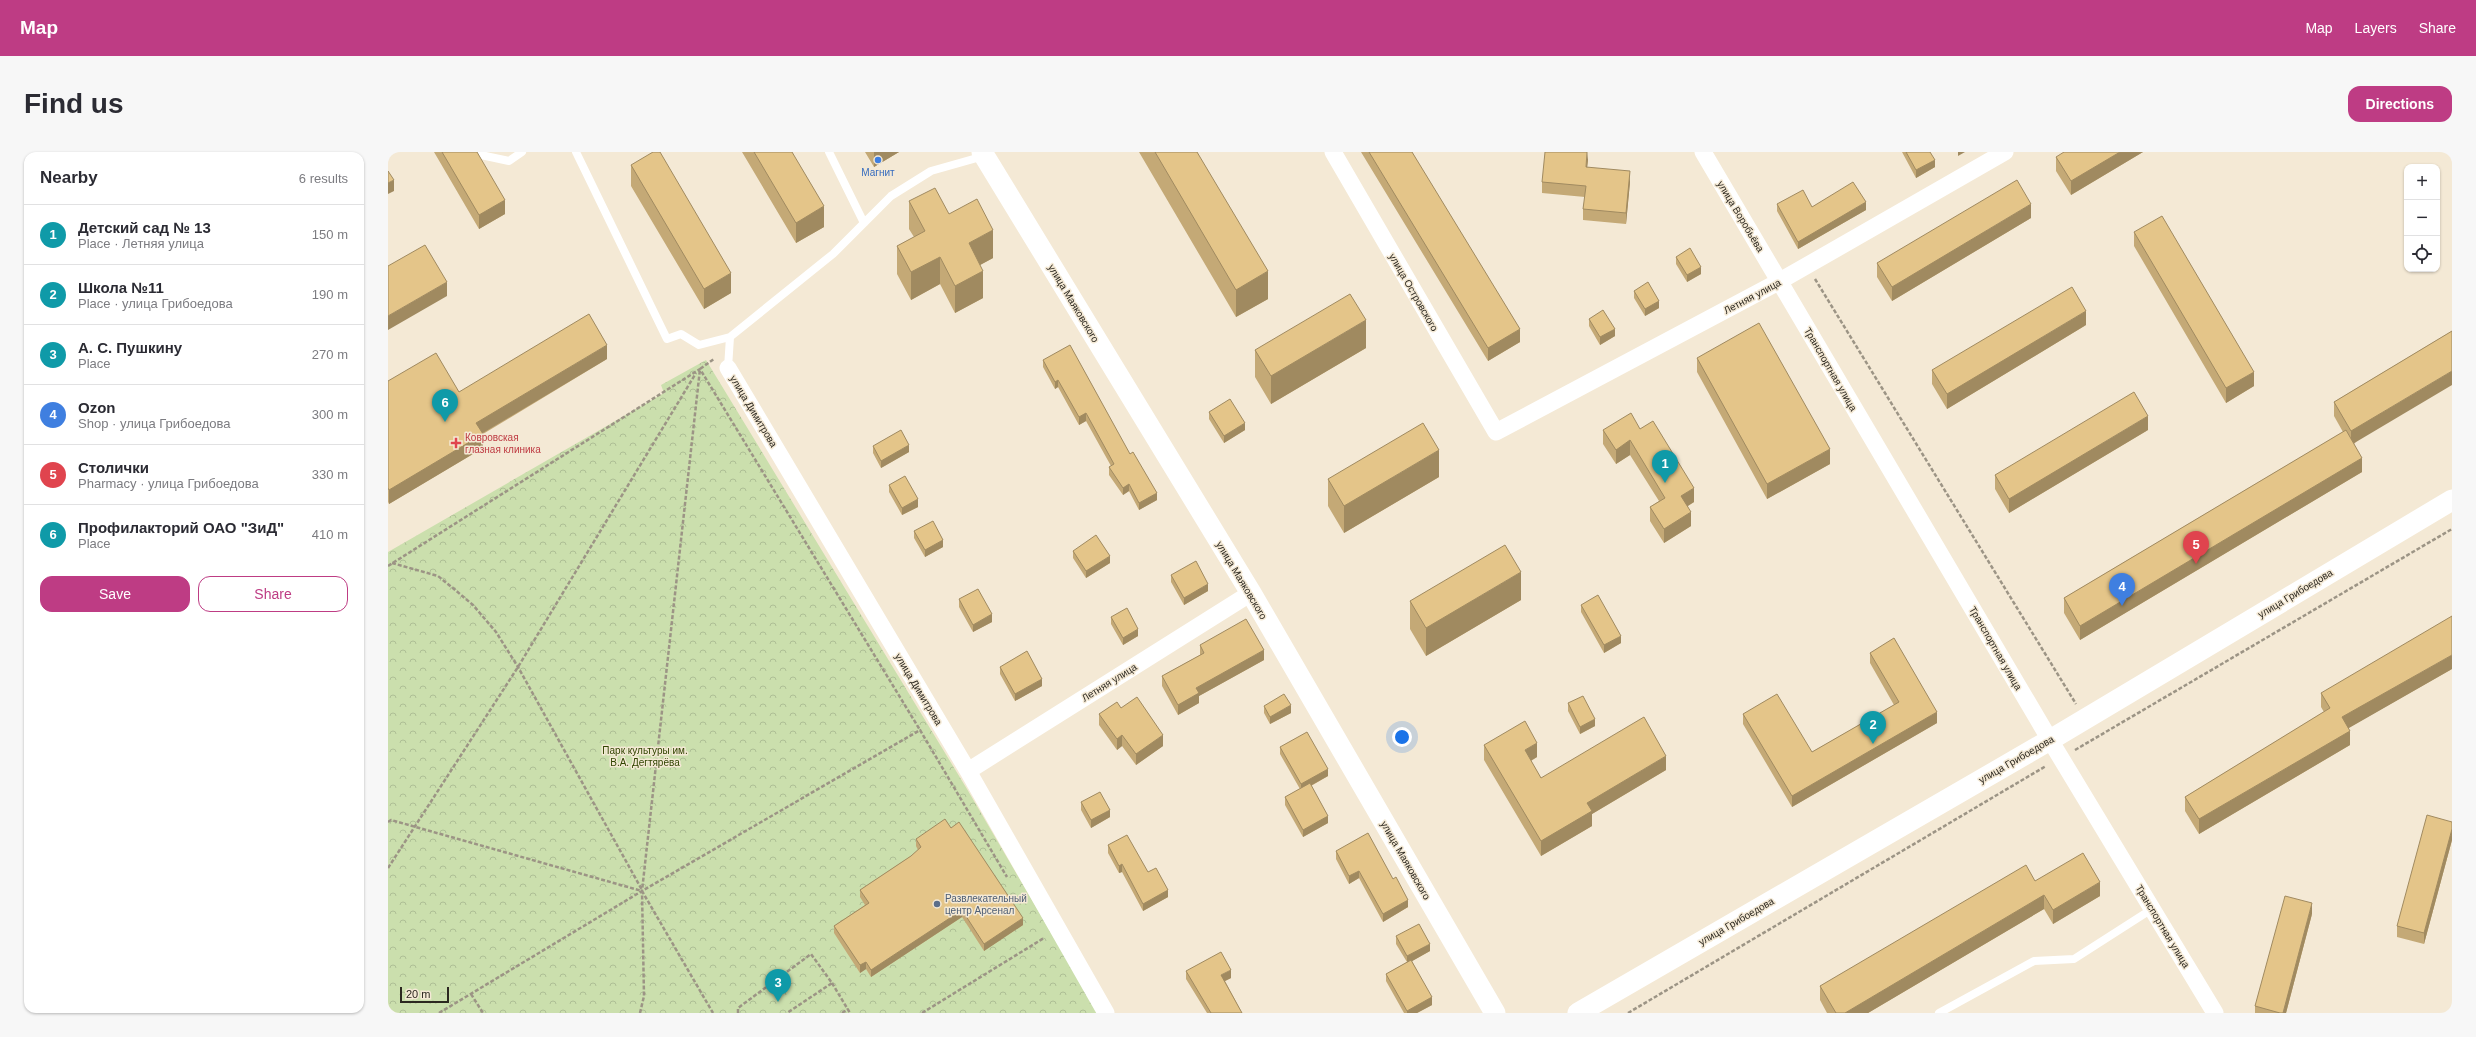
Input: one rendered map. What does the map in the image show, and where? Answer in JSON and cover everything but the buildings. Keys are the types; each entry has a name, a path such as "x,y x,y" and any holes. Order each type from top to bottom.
{"street":[{"name":"улица Островского","path":"1333,152 1496,432"},
{"name":"улица Воробьёва","path":"1703,152 1780,281"},
{"name":"Летняя улица","path":"1496,432 1780,281 2005,152"},
{"name":"улица Маяковского","path":"986,153 1251,593 1495,1013"},
{"name":"Транспортная улица","path":"1780,281 2060,758 2215,1013"},
{"name":"улица Димитрова","path":"728,368 968,771 1106,1013"},
{"name":"улица Грибоедова","path":"1578,1013 2050,740 2452,500"},
{"name":"Летняя улица","path":"968,771 1251,593"}],"lane":[{"path":"479,152 480,155 509,161 522,152"},
{"path":"576,152 667,339 681,334 699,345 730,337 833,254 891,196 931,171 986,153"},
{"path":"829,152 864,223"},
{"path":"728,368 730,337"},
{"path":"1939,1013 2034,961 2074,959 2152,909"}],"path":[{"path":"1806,266 2096,737"},
{"path":"388,566 699,370 729,348"},
{"path":"388,868 518,667 699,370"},
{"path":"699,370 920,730 1008,878"},
{"path":"640,1013 644,996 642,891 699,370"},
{"path":"1628,1013 2452,529"},
{"path":"392,563 438,576 473,605 496,632 518,667 642,891 713,1013"},
{"path":"439,1013 642,891 920,730"},
{"path":"388,822 391,820 414,826 642,891"},
{"path":"922,1013 1044,938 1040,931"},
{"path":"738,1013 738,1008 811,954 832,983 850,1013"},
{"path":"787,1013 832,983"},
{"path":"471,994 483,1013"},
{"path":"842,1013 848,1009"}],"green space":[{"name":"Парк культуры им. В.А. Дегтярёва","path":"706,360 967,789 1098,1013 388,1013 388,552 664,393 661,385"}],"place":[{"name":"Магнит","path":"878,160"},
{"name":"Профилакторий ОАО \"ЗиД\"","path":"445,422"},
{"name":"Ковровская глазная клиника","path":"456,443"},
{"name":"Детский сад № 13","path":"1665,483"},
{"name":"Столички","path":"2196,564"},
{"name":"Ozon","path":"2122,606"},
{"name":"Школа №11","path":"1873,744"},
{"name":"Развлекательный центр Арсенал","path":"937,904"},
{"name":"А. С. Пушкину","path":"778,1002"}]}
